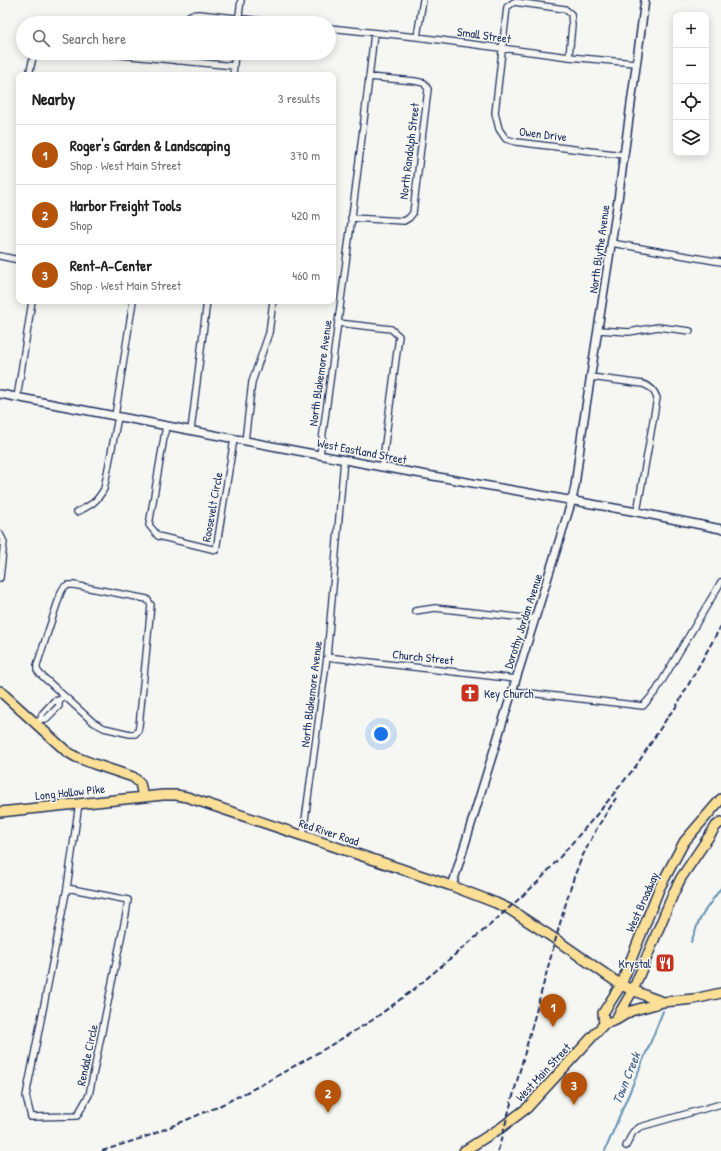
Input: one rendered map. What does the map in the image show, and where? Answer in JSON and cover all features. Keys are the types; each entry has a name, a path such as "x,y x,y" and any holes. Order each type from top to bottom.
{"main road":[{"path":"0,691 38,722 66,751 76,757 133,777 140,784 143,797"},
{"name":"Red River Road","path":"143,797 163,795 187,797 452,886 509,909 621,985 663,1002"},
{"name":"Long Hollow Pike","path":"0,812 143,797"},
{"name":"West Broadway","path":"604,1024 603,1013 621,985 659,889 684,842 721,799"},
{"path":"616,1020 633,990 681,878 716,826 721,822"},
{"path":"680,849 696,857"},
{"path":"663,1002 694,999 721,993"},
{"name":"West Main Street","path":"464,1151 502,1127 528,1108 604,1024 616,1020 631,1011 663,1002"}],"street":[{"path":"239,16 241,0"},
{"path":"418,37 423,0"},
{"name":"North Blythe Avenue","path":"572,500 611,243 645,0"},
{"path":"501,48 507,7 514,2 522,3 565,9 572,14 569,57"},
{"path":"189,16 191,14 210,16"},
{"name":"Small Street","path":"336,29 418,37 569,57 636,63"},
{"name":"North Blakemore Avenue","path":"320,454 374,33"},
{"name":"Owen Drive","path":"501,48 495,113 499,129 506,139 516,142 623,155"},
{"path":"30,72 32,60"},
{"path":"167,60 234,66"},
{"path":"233,72 234,60"},
{"name":"North Randolph Street","path":"351,218 404,221 413,213 428,89 424,83 415,81 369,77"},
{"path":"611,243 721,262"},
{"path":"0,256 16,259"},
{"path":"17,398 32,304"},
{"path":"77,512 92,505 99,498 104,489 117,417 133,304"},
{"path":"191,430 207,304"},
{"path":"245,441 252,382 269,334 273,304"},
{"path":"338,323 391,329 399,336 382,466"},
{"path":"598,330 629,332 658,327 690,331"},
{"path":"591,377 644,384 651,388 656,394 657,398 637,512"},
{"name":"West Eastland Street","path":"0,394 234,439 637,512 721,530"},
{"name":"Roosevelt Circle","path":"166,426 149,525 158,536 216,550 234,439"},
{"name":"North Blakemore Avenue","path":"303,836 327,657 344,459"},
{"name":"Dorothy Jordan Avenue","path":"452,886 572,500"},
{"path":"0,534 4,542 0,578"},
{"path":"512,691 643,706 656,691 721,582"},
{"path":"74,585 148,599 151,605 138,731 135,734 130,734 104,728 93,722 64,696 37,670 37,665 64,587 74,585"},
{"path":"415,611 436,608 534,619"},
{"name":"Church Street","path":"327,657 516,679"},
{"path":"38,722 46,719 59,706 59,700 64,696"},
{"name":"Rendale Circle","path":"67,888 128,900 126,914 89,1095 77,1116 31,1117 26,1096 67,888 79,803"},
{"path":"0,812 0,818"},
{"path":"626,1146 633,1132 640,1127 721,1104"}],"waterway":[{"name":"Town Creek","path":"691,942 699,921 721,888"},
{"name":"Town Creek","path":"605,1151 663,1011"}],"railway":[{"path":"102,1151 151,1135 217,1107 263,1084 326,1048 371,1021 413,990 490,925 540,880 599,812 636,766 669,715 676,707 721,626"},
{"path":"498,1151 574,877 582,857 597,828 616,798"}],"place":[{"name":"Key Church","path":"470,693"},
{"name":"Krystal","path":"665,963"},
{"name":"Roger's Garden & Landscaping","path":"553,1027"},
{"name":"Rent-A-Center","path":"574,1105"},
{"name":"Harbor Freight Tools","path":"328,1113"}]}
